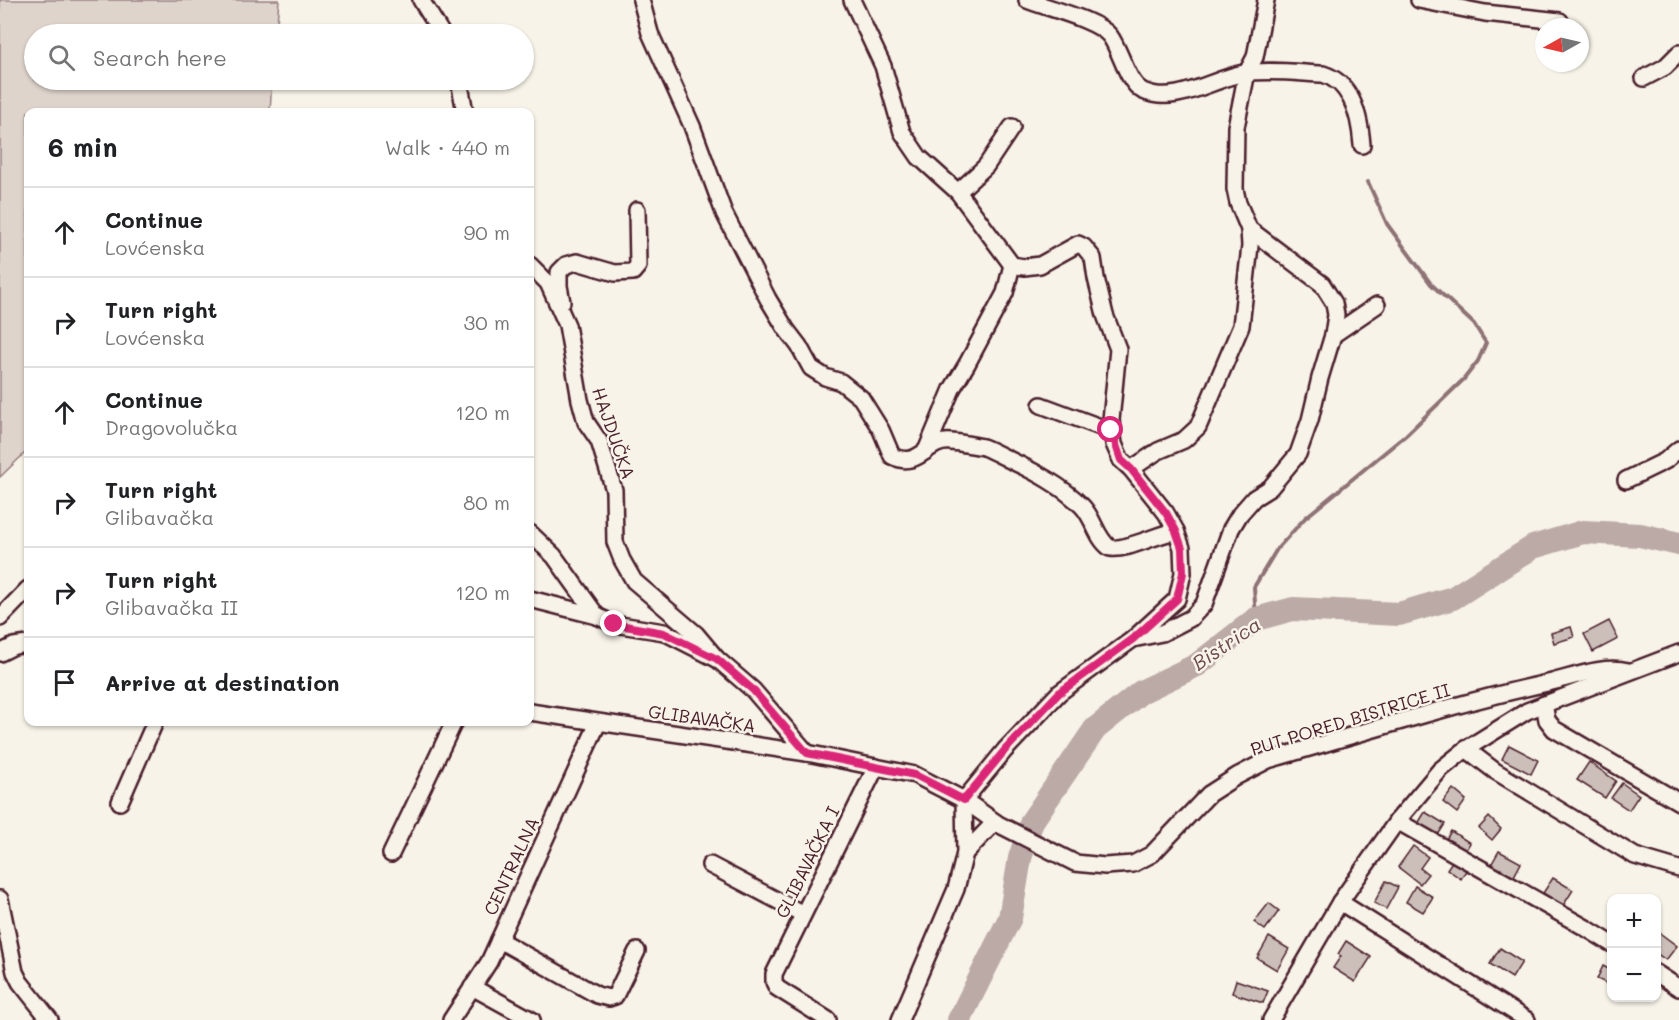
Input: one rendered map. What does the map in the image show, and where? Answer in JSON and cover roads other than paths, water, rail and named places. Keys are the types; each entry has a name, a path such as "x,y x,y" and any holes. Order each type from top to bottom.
{"street":[{"path":"421,0 436,24"},
{"path":"641,0 650,33 675,86 724,213 768,299 811,368 825,377 841,382 861,398 881,430 892,456 908,460 918,457 933,445 947,442 984,447 1033,471 1065,491 1084,508 1099,536 1110,548 1123,548 1160,534 1176,531"},
{"path":"852,0 883,66 903,132 919,157 958,192 1012,265 1024,267 1040,265 1078,244 1093,258 1105,315 1118,349 1111,430 1121,460 1166,513 1182,548 1183,573 1177,599 1133,639 1059,693 1005,750 964,800 965,853 956,889 900,1020"},
{"path":"1027,0 1051,10 1082,18 1109,35 1132,81 1142,90 1165,95 1192,90 1246,72 1323,74 1332,77 1352,99 1358,114 1362,145"},
{"path":"1131,469 1158,451 1184,440 1198,427 1241,326 1250,246 1249,229 1235,189 1236,127 1246,72 1255,57 1266,0"},
{"path":"1419,0 1485,13 1535,18"},
{"path":"1644,78 1665,67 1679,53"},
{"path":"461,90 464,108"},
{"path":"958,192 986,166 1012,128"},
{"path":"567,325 559,286 559,272 566,265 577,262 615,273 633,272 638,266 637,210"},
{"path":"1133,639 1162,633 1191,618 1204,604 1231,529 1254,498 1270,488 1298,454 1310,420 1333,335 1336,315 1334,303 1330,293 1322,284 1249,229"},
{"path":"926,451 952,389 1005,293 1012,265"},
{"name":"HAJDUČKA","path":"534,269 548,283 567,325 586,422 599,441 614,490 615,542 622,560 634,581 696,634 717,659"},
{"path":"1333,335 1377,305"},
{"path":"1041,405 1111,430"},
{"path":"1626,480 1665,461 1679,449"},
{"path":"534,537 554,556 597,616"},
{"path":"0,618 24,593"},
{"path":"534,600 597,616 614,624 664,633 717,659 753,690 807,753"},
{"path":"0,653 24,645"},
{"path":"1271,1020 1340,902 1397,821 1440,770 1466,749 1527,711 1679,653"},
{"name":"PUT PORED BISTRICE II","path":"997,823 1075,863 1105,866 1133,864 1152,854 1209,794 1268,760 1521,688 1602,670 1628,671"},
{"path":"1521,688 1527,711"},
{"path":"1544,704 1548,720 1554,729 1679,802"},
{"name":"GLIBAVAČKA","path":"534,713 807,753 915,775 964,800 997,823"},
{"name":"CENTRALNA","path":"451,1020 489,962 598,723"},
{"path":"120,802 153,726"},
{"path":"391,854 452,726"},
{"path":"1466,749 1495,771 1635,856 1679,869"},
{"name":"GLIBAVAČKA I","path":"828,1020 777,988 774,974 876,767"},
{"path":"1397,821 1607,941"},
{"path":"965,853 997,823"},
{"path":"710,866 803,914"},
{"path":"0,899 15,972 20,982 50,1020"},
{"path":"1340,902 1527,1020"},
{"path":"499,940 597,995 609,998 615,996 637,951"},
{"path":"1661,977 1679,988"},
{"path":"472,987 532,1020"}],"waterway":[{"path":"1256,619 1254,587 1277,549 1305,518 1406,435 1464,379 1478,361 1486,343 1474,324 1431,284 1387,224 1368,182"},
{"name":"Bistrica","path":"959,1020 1010,918 1020,858 1032,821 1095,729 1141,692 1197,665 1256,619 1293,609 1399,614 1453,598 1533,547 1583,532 1640,535 1679,544"}]}
